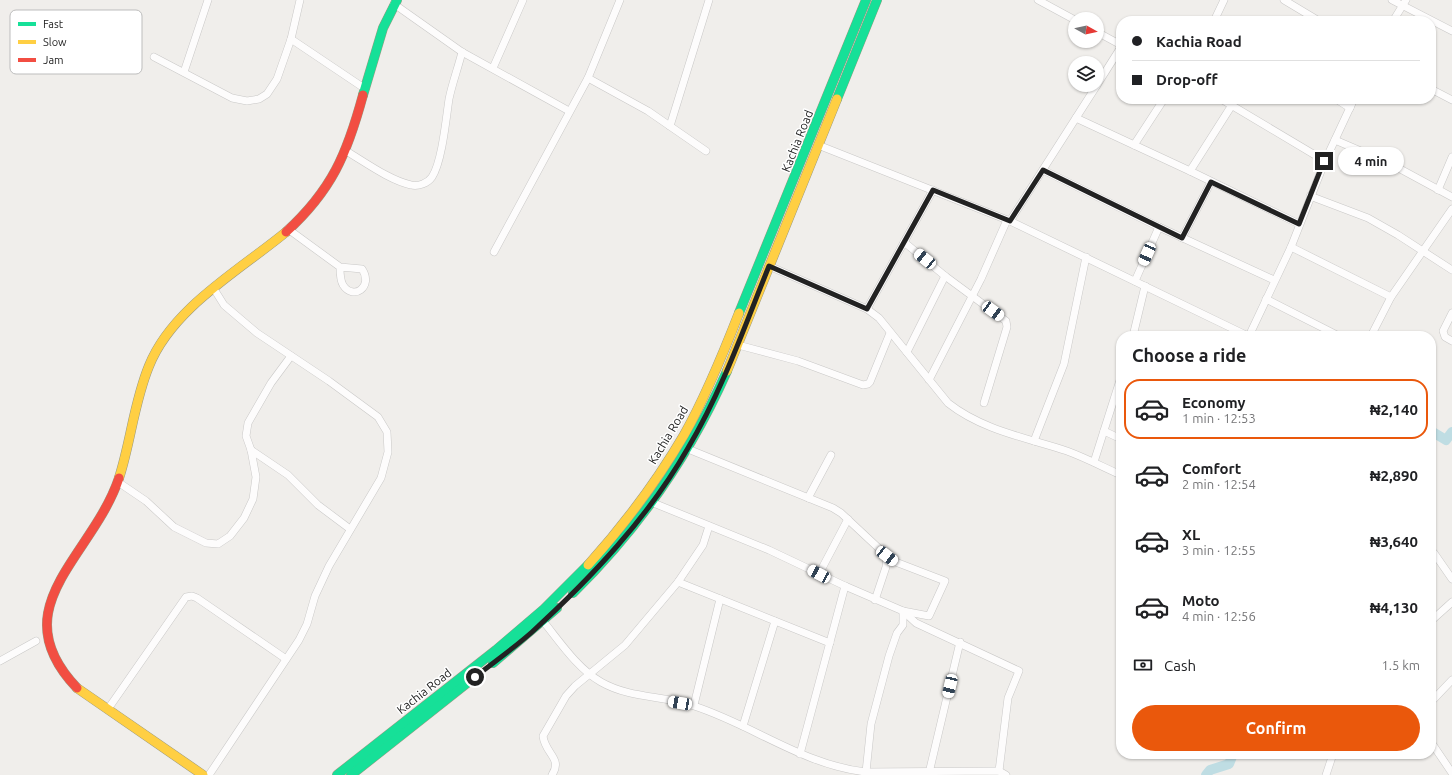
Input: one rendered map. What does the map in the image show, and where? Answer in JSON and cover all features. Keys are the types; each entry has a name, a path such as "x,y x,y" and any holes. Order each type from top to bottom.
{"main road":[{"name":"Kachia Road","path":"337,775 496,650 544,609 574,581 608,543 656,479 695,413 721,361 866,0"},
{"name":"Kachia Road","path":"351,775 543,621 601,564 651,502 688,449 714,399 738,345 877,0"},
{"path":"52,576 85,535 107,503 118,482 126,457 133,418 151,359 172,327 288,229 321,196 336,172 346,151 379,39 395,2"},
{"path":"34,629 40,647 52,666 68,681 203,775"}],"street":[{"path":"184,72 208,0"},
{"path":"154,58 184,72 232,98 247,101 259,99 267,94 277,79 291,39 300,0"},
{"path":"493,68 523,0"},
{"path":"494,252 588,78 620,0"},
{"path":"670,126 709,0"},
{"path":"1038,0 1068,16"},
{"path":"1216,16 1224,0"},
{"path":"1284,0 1311,16"},
{"path":"1392,0 1404,3 1426,16"},
{"path":"395,2 462,52 493,68 569,112"},
{"path":"1396,16 1404,3"},
{"path":"1436,22 1452,31"},
{"path":"1104,36 1116,43"},
{"path":"291,39 364,88"},
{"path":"346,151 386,174 411,186 422,185 428,181 432,177 438,160 450,97 462,52"},
{"path":"1104,74 1116,54"},
{"path":"588,78 648,111 706,151"},
{"path":"930,380 1009,220 1093,92"},
{"path":"1436,92 1452,100"},
{"path":"1134,145 1161,104"},
{"path":"1344,104 1350,108"},
{"path":"1251,331 1274,280 1291,247 1324,161 1352,104"},
{"path":"1190,171 1232,105 1324,161"},
{"path":"1076,118 1299,224"},
{"path":"1335,140 1391,164 1452,197"},
{"path":"818,145 1009,220 1239,331"},
{"path":"1438,190 1452,157"},
{"path":"1043,170 1182,238 1274,280"},
{"path":"1182,238 1211,182"},
{"path":"867,309 933,190"},
{"path":"1310,196 1368,218 1398,235 1452,270"},
{"path":"1374,331 1391,296 1452,209"},
{"path":"1135,282 1159,227"},
{"path":"288,229 340,267"},
{"path":"904,242 945,276 1006,322 1007,327 984,403"},
{"path":"1291,247 1391,296"},
{"path":"1034,441 1064,364 1086,258"},
{"path":"769,266 867,309 879,318 948,403 960,412 982,424 1094,462 1116,473"},
{"path":"907,352 945,276"},
{"path":"1134,331 1145,286"},
{"path":"209,775 299,640 307,624 315,596 350,529 381,478 388,452 387,432 378,417 257,333 224,306 214,290"},
{"path":"1266,299 1329,331"},
{"path":"1452,313 1443,331 1445,337 1452,341"},
{"path":"738,345 798,361 863,385 870,382 890,333"},
{"path":"118,482 146,501 174,527 206,544 218,544 230,536 244,518 253,499 256,477 251,450 246,436 248,423 271,383 290,356"},
{"path":"1094,462 1116,393"},
{"path":"1104,431 1116,437"},
{"path":"651,502 769,550 875,600 903,611 929,616 945,581 893,561 848,519 833,508 688,449"},
{"path":"251,450 288,475 318,504 350,529"},
{"path":"808,498 831,455"},
{"path":"819,574 848,519"},
{"path":"552,775 556,768 556,763 548,752 543,736 566,696 588,674 625,645 678,582 703,544 709,526"},
{"path":"875,600 886,567 887,556"},
{"path":"1436,556 1452,579"},
{"path":"678,582 830,643"},
{"path":"800,754 845,586"},
{"path":"108,709 186,597 192,596 197,598 286,659"},
{"path":"694,705 720,599"},
{"path":"1436,616 1452,602"},
{"path":"903,611 916,623 960,642 1019,671 1008,698 999,771"},
{"path":"866,772 871,724 889,656 898,633 903,625 903,611"},
{"path":"543,621 577,663 588,674 620,692 694,705 743,726 800,754 847,770 866,772 929,773 999,771 1006,775"},
{"path":"743,726 775,621"},
{"path":"929,773 960,642"},
{"path":"0,661 40,647"},
{"path":"1436,697 1452,680"},
{"path":"1436,748 1451,768"},
{"path":"1326,775 1331,759"}],"waterway":[{"path":"1436,434 1446,440 1452,432"},
{"path":"1206,775 1210,770 1229,764 1231,759"}],"traffic: fast":[{"path":"363,95 383,28 397,0"},
{"path":"739,313 866,0"},
{"path":"837,99 877,0"},
{"path":"573,593 597,569 641,517 660,490 696,432 727,371"},
{"path":"337,775 496,650 544,609 588,565"},
{"path":"493,663 557,608"},
{"path":"351,775 476,676"}],"traffic: slow":[{"path":"727,371 837,99"},
{"path":"119,478 144,380 149,366 160,345 190,308 286,232"},
{"path":"588,565 639,502 663,469 684,435 707,390 739,313"},
{"path":"77,688 203,775"}],"traffic: jam":[{"path":"286,232 315,201 336,170 351,135 363,95"},
{"path":"77,688 56,659 47,632 49,607 59,583 106,507 119,478"}],"route":[{"path":"475,677 531,632 580,586 619,543 659,491 688,449 701,426 738,345 769,266 867,309 933,190 1010,221 1043,170 1182,238 1211,182 1299,224 1324,161"}]}
